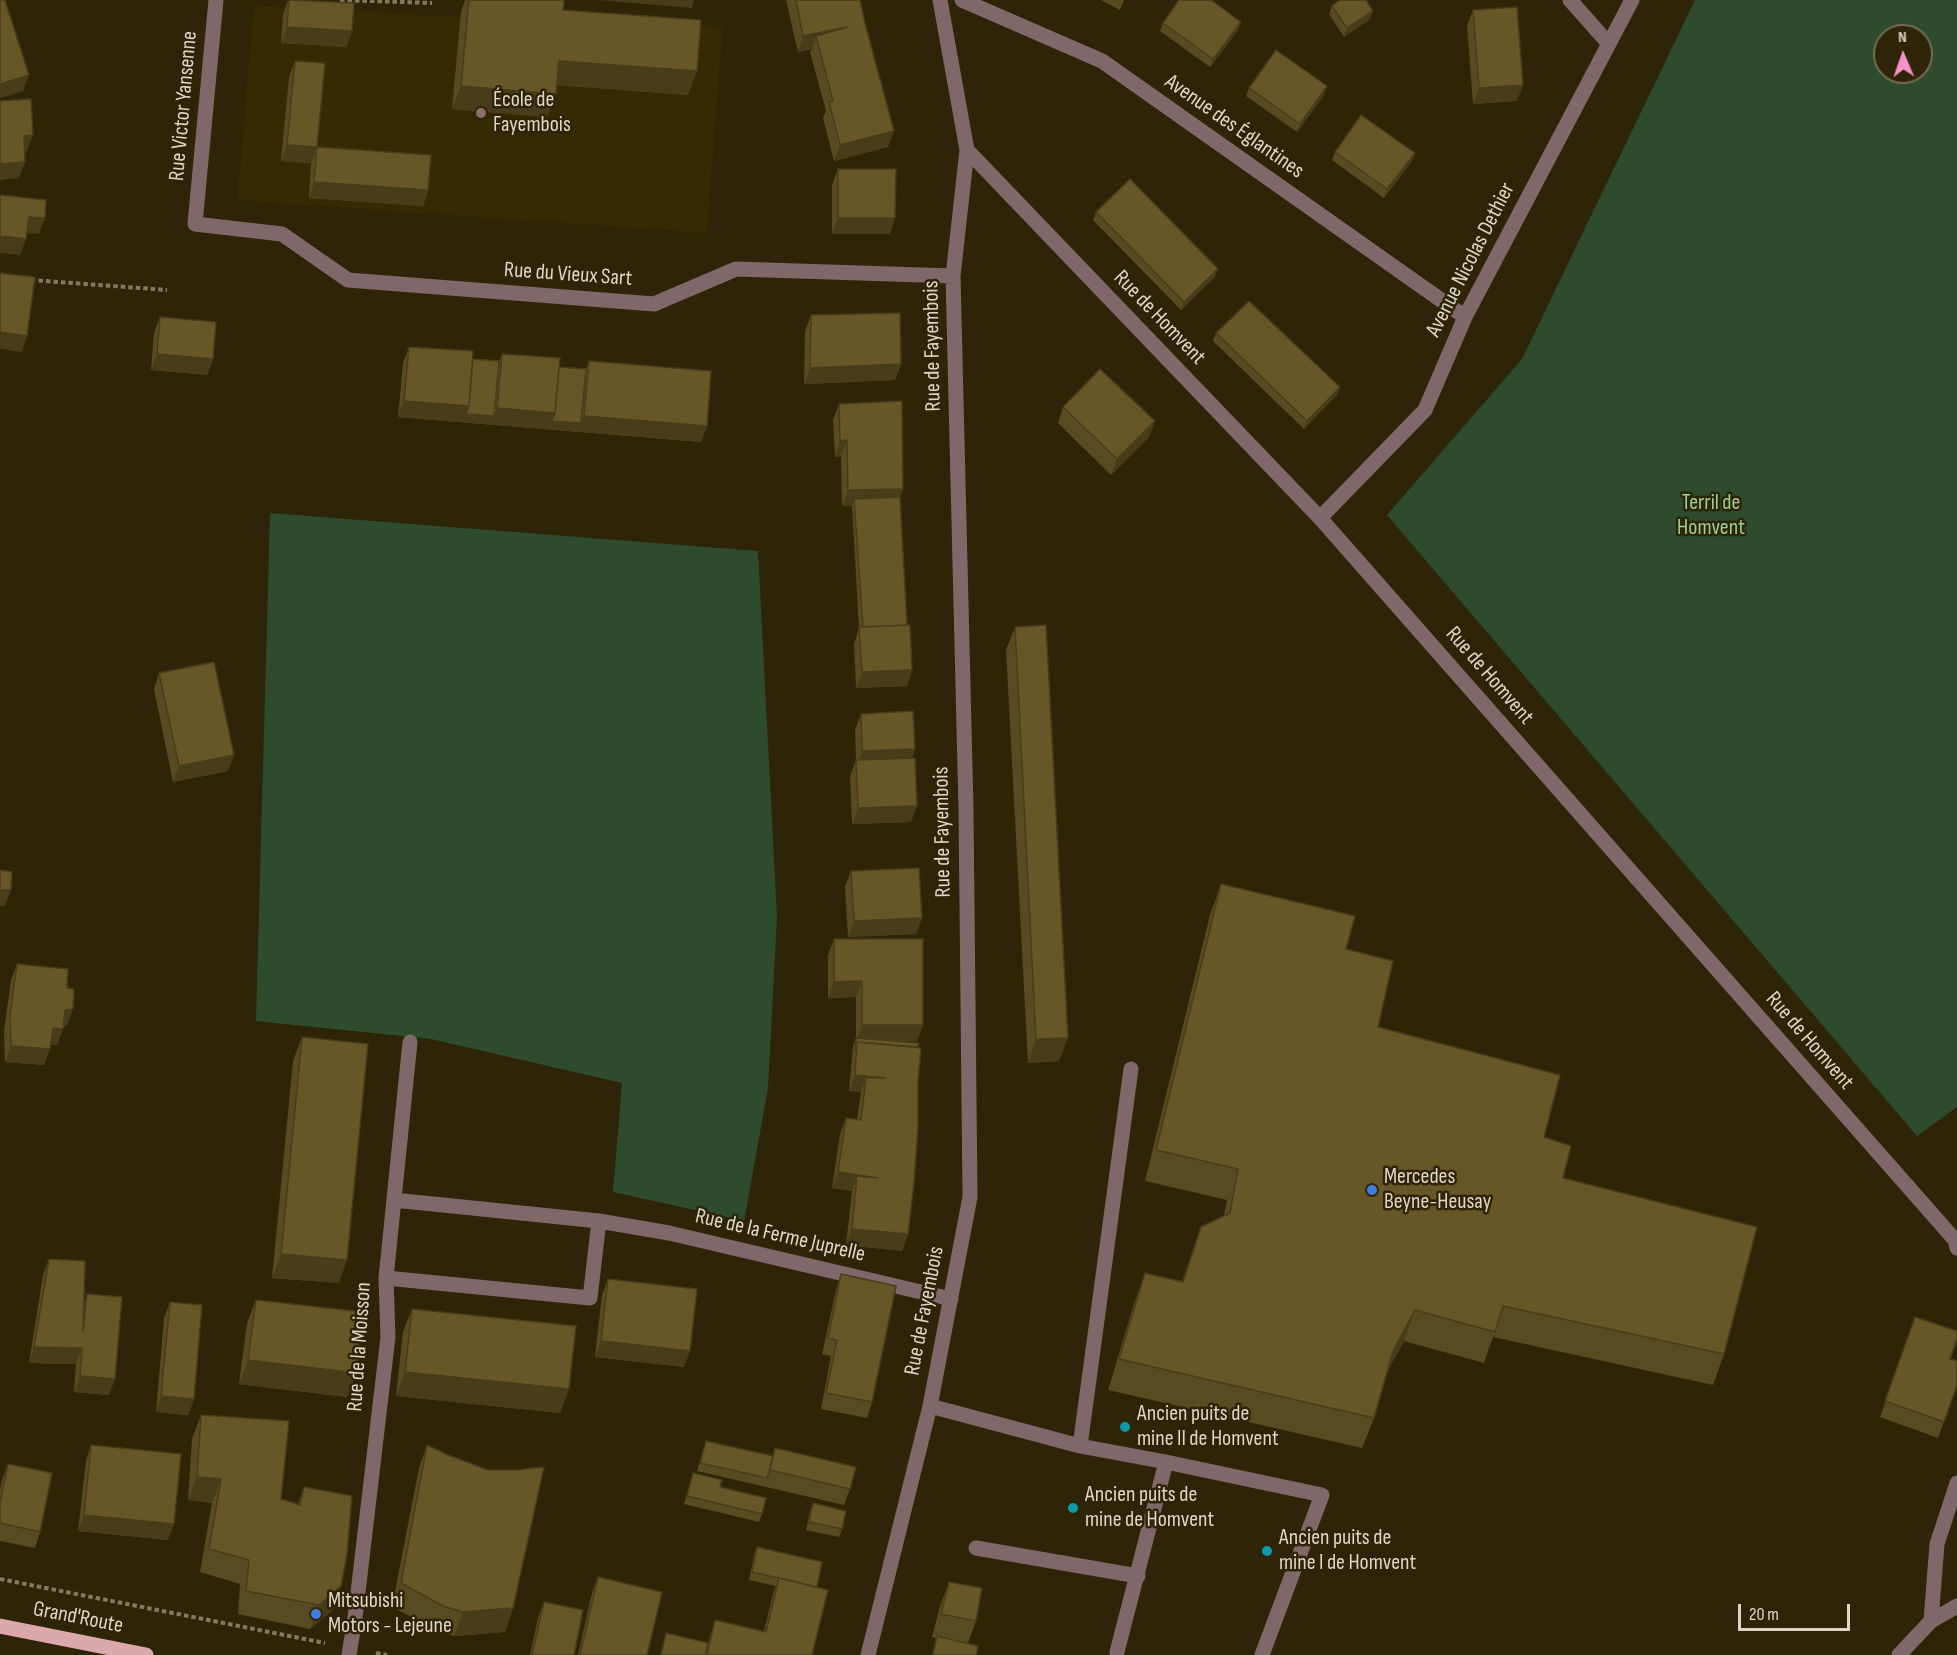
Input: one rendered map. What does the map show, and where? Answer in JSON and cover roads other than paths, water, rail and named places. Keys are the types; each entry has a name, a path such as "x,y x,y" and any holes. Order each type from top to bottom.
{"main road":[{"name":"Grand'Route","path":"0,1626 146,1655"}],"street":[{"name":"Rue Victor Yansenne","path":"197,216 216,0"},
{"name":"Rue de Fayembois","path":"868,1655 930,1406 970,1197 966,809 953,276 967,150 940,0"},
{"name":"Avenue des Églantines","path":"962,0 1102,61 1465,318"},
{"path":"1570,0 1609,44"},
{"name":"Avenue Nicolas Dethier","path":"1320,518 1425,410 1465,318 1632,0"},
{"name":"Rue de Homvent","path":"967,150 1320,518 1955,1240 1957,1248"},
{"name":"Rue du Vieux Sart","path":"197,216 195,224 282,234 348,280 654,304 736,269 953,276"},
{"name":"Rue de la Moisson","path":"349,1651 355,1618 388,1337 386,1278 410,1042"},
{"path":"1080,1446 1131,1070"},
{"name":"Rue de la Ferme Juprelle","path":"394,1200 599,1221 669,1233 951,1299"},
{"path":"386,1278 590,1298 599,1221"},
{"path":"930,1406 1080,1446 1322,1495 1262,1655"},
{"path":"1117,1652 1166,1462"},
{"path":"1931,1621 1937,1544 1957,1483"},
{"path":"976,1548 1137,1576"},
{"path":"1899,1655 1931,1621 1957,1606"}],"place":[{"name":"École de Fayembois","path":"481,113"},
{"name":"Mercedes Beyne-Heusay","path":"1372,1190"},
{"name":"Ancien puits de mine II de Homvent","path":"1125,1427"},
{"name":"Ancien puits de mine de Homvent","path":"1073,1508"},
{"name":"Ancien puits de mine I de Homvent","path":"1267,1551"},
{"name":"Mitsubishi Motors - Lejeune","path":"316,1614"}],"park label":[{"name":"Terril de Homvent","path":"1711,516"}]}
